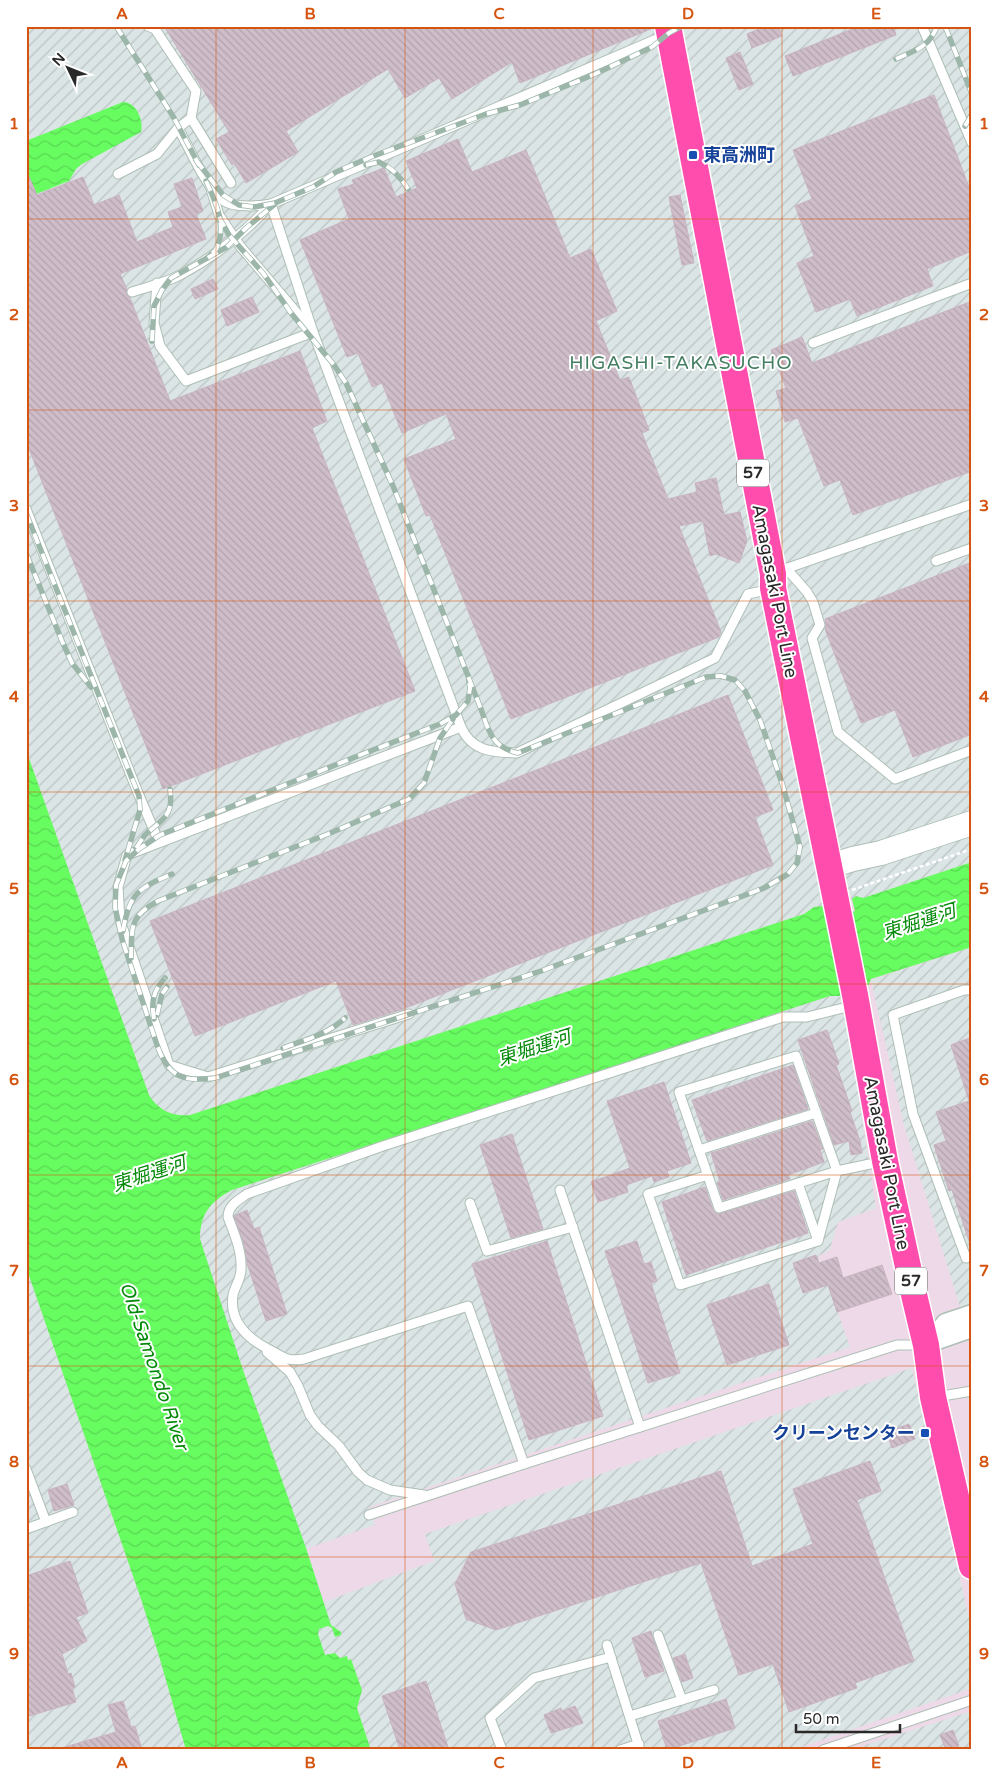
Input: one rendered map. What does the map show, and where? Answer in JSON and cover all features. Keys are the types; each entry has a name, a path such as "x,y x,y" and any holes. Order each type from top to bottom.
{"main road":[{"name":"Amagasaki Port Line","path":"668,30 777,577 837,908"},
{"name":"57","path":"837,908 855,1000"},
{"name":"Amagasaki Port Line","path":"855,1000 885,1161 926,1345 933,1398 972,1566"}],"street":[{"path":"830,866 881,853 972,823"},
{"path":"926,1345 945,1322 972,1313"},
{"path":"926,1345 972,1329"},
{"path":"926,1345 951,1347 972,1340"}],"lane":[{"path":"118,174 156,154 178,128 191,118 196,91 155,29 148,26"},
{"path":"922,26 972,143"},
{"path":"210,186 225,202 253,207 271,204 668,30"},
{"path":"191,118 231,183"},
{"path":"178,128 210,186 219,215 235,239 314,332"},
{"path":"132,292 179,276 235,239 256,221 271,204"},
{"path":"271,204 314,332 461,727 472,744 494,752 517,753 715,658 748,594 777,577 972,504"},
{"path":"157,283 154,323 160,346 186,381 314,332"},
{"path":"813,344 972,283"},
{"path":"26,509 159,842"},
{"path":"936,561 972,548"},
{"path":"777,577 807,592 813,602 820,625 812,638 838,732 894,779 972,750"},
{"path":"409,1014 208,1077 169,1065 120,920 118,887 127,855 461,727"},
{"path":"972,990 964,990 893,1015 913,1114 966,1258 972,1256"},
{"path":"426,1496 390,1490 367,1480 358,1472 339,1446 318,1426 310,1415 290,1372 246,1334 238,1324 233,1311 233,1294 239,1281 241,1269 239,1250 228,1216 228,1211 234,1204 247,1194 383,1146 783,1017 807,1017 855,1000"},
{"path":"818,1241 837,1171 796,1056 679,1092 719,1208 837,1171 885,1161"},
{"path":"700,1150 816,1113"},
{"path":"708,1175 648,1194 680,1285 818,1241"},
{"path":"798,1183 818,1241"},
{"path":"560,1190 640,1427"},
{"path":"470,1203 487,1251 573,1227"},
{"path":"255,1342 291,1361 304,1359 468,1306 524,1464"},
{"path":"369,1515 897,1345 926,1345"},
{"path":"933,1398 972,1391"},
{"path":"26,1469 46,1522"},
{"path":"26,1528 74,1512"},
{"path":"658,1635 682,1700"},
{"path":"607,1645 640,1747 620,1750"},
{"path":"502,1750 490,1718 534,1678 611,1657"},
{"path":"630,1716 714,1690"},
{"path":"823,1750 972,1700"}],"path":[{"path":"837,908 972,849"}],"shaded area":[{"path":"26,26 649,26 650,29 657,26 972,26 972,862 863,898 856,896 852,899 814,907 804,914 190,1115 179,1116 162,1109 154,1103 149,1095 26,750"},
{"path":"972,947 972,1306 961,1310 904,1125 871,980"},
{"path":"830,996 843,996 876,1208 838,1222 830,1250 818,1256 850,1347 369,1507 375,1525 305,1549 200,1239 200,1226 210,1206 221,1196 232,1190"},
{"path":"26,1267 141,1599 186,1750 26,1750"},
{"path":"912,1368 972,1631 972,1688 793,1750 371,1750 357,1708 362,1690 351,1659 325,1656 318,1634 318,1629 327,1626 341,1632 331,1625 324,1602 434,1561 425,1534"},
{"path":"972,1711 972,1750 850,1750"}],"water":[{"path":"123,102 132,105 138,112 142,127 141,132 82,164 76,169 69,181 26,198 26,141"},
{"path":"26,750 149,1095 161,1108 178,1115 190,1115 804,914 814,907 823,906 825,917 852,912 855,911 852,899 856,896 863,898 972,862 972,947 871,979 866,991 843,996 830,996 232,1190 212,1204 204,1216 200,1230 200,1239 331,1625 341,1632 341,1635 335,1637 332,1628 328,1626 319,1629 318,1634 325,1655 335,1653 340,1658 347,1656 348,1660 351,1659 362,1690 357,1708 371,1750 186,1750 141,1599 26,1267"}],"building":[{"path":"164,26 653,26 653,28 520,83 512,62 452,99 439,78 405,98 388,69 286,131 298,152 246,183 216,139 229,132"},
{"path":"766,26 778,26 782,36 752,48 747,34"},
{"path":"860,26 893,26 896,35 793,76 785,56"},
{"path":"740,52 753,84 739,90 726,58"},
{"path":"934,95 972,195 972,251 927,269 933,286 857,316 850,299 816,312 797,263 814,256 795,206 812,199 793,150"},
{"path":"458,139 472,172 526,150 570,258 591,249 617,311 596,321 620,380 629,377 649,430 642,433 668,499 697,492 695,483 716,478 724,515 740,512 747,541 739,563 716,554 710,556 703,521 679,526 721,632 719,637 511,719 430,515 426,516 404,459 456,439 446,414 402,433 382,383 372,387 358,353 347,357 300,240 349,219 338,189 354,184 352,180 384,168 396,197 417,188 406,161"},
{"path":"26,170 37,195 83,177 94,205 119,195 137,242 173,227 168,212 182,207 174,184 192,178 203,211 196,214 206,239 120,274 127,289 126,294 130,298 170,401 300,351 327,421 312,428 415,691 163,789 26,441"},
{"path":"680,195 694,263 682,265 669,197"},
{"path":"213,279 218,289 195,299 191,289"},
{"path":"252,297 259,312 227,326 221,310"},
{"path":"972,301 972,471 853,515 840,480 824,486 798,418 785,422 776,391 786,388 771,350 802,337 812,363"},
{"path":"972,562 972,734 913,757 895,710 861,723 825,629 825,619"},
{"path":"728,695 773,810 755,817 773,865 403,1009 353,1025 336,981 195,1036 150,921"},
{"path":"827,1030 839,1064 836,1065 852,1111 850,1112 862,1153 851,1155 849,1141 834,1145 798,1040"},
{"path":"972,1037 972,1243 970,1244 952,1190 949,1191 934,1145 946,1141 936,1112 969,1101 951,1045"},
{"path":"793,1065 808,1109 707,1141 692,1100"},
{"path":"664,1082 691,1163 667,1171 669,1177 654,1182 652,1176 626,1185 628,1192 598,1202 591,1182 630,1168 607,1101"},
{"path":"812,1121 823,1149 820,1150 824,1162 788,1175 790,1179 723,1200 717,1183 720,1182 711,1153"},
{"path":"512,1134 543,1229 511,1238 480,1145"},
{"path":"705,1187 713,1210 718,1214 794,1191 808,1233 686,1275 662,1202"},
{"path":"247,1210 254,1229 259,1227 287,1314 266,1321 234,1216"},
{"path":"547,1241 603,1416 529,1440 472,1264"},
{"path":"637,1241 644,1264 651,1262 657,1281 651,1283 680,1373 648,1383 605,1251"},
{"path":"816,1255 819,1263 837,1257 843,1278 882,1265 892,1294 837,1312 828,1285 803,1293 793,1263"},
{"path":"769,1284 789,1345 727,1365 707,1305"},
{"path":"909,1424 915,1439 892,1448 886,1432"},
{"path":"870,1461 881,1491 857,1500 914,1661 855,1683 857,1688 789,1712 773,1664 739,1675 701,1563 496,1630 466,1619 455,1584 471,1552 721,1471 752,1566 813,1544 793,1489"},
{"path":"67,1484 74,1505 54,1511 48,1490"},
{"path":"70,1561 88,1613 76,1617 87,1641 62,1654 68,1674 71,1673 75,1687 72,1688 76,1702 26,1717 26,1576"},
{"path":"651,1631 664,1671 645,1677 632,1638"},
{"path":"685,1654 693,1678 682,1682 673,1658"},
{"path":"426,1681 449,1750 400,1750 382,1696"},
{"path":"726,1699 735,1728 667,1750 658,1721"},
{"path":"123,1701 131,1727 135,1726 142,1750 65,1750 65,1747 116,1732 108,1705"},
{"path":"575,1706 583,1723 551,1733 544,1715 561,1708 562,1711"},
{"path":"953,1730 959,1746 946,1750 940,1735"}],"railway":[{"path":"116,26 174,118 199,165"},
{"path":"196,160 223,195 239,205 254,207 275,203 313,187 336,172 371,157 486,114 520,105 595,74 652,47 669,33 682,26"},
{"path":"896,59 926,44 937,26"},
{"path":"945,26 972,94"},
{"path":"965,126 972,114"},
{"path":"366,165 379,162 384,164 402,180 408,189"},
{"path":"206,181 219,213 221,230 216,248 207,258"},
{"path":"152,341 154,306 171,278 227,247 275,204"},
{"path":"219,217 229,235 263,273 291,313 334,365 346,383 393,486 481,709 489,731 497,743 518,753 706,677 721,676 735,680 745,691 760,720 782,783 800,847 797,863 788,874 764,888 541,971 215,1078 186,1078 172,1071 157,1045 122,939 115,907 116,885 126,861 139,849 160,835 440,724 456,715 468,701 470,688 468,675"},
{"path":"26,513 139,796 140,810 125,860"},
{"path":"26,553 72,663 91,687"},
{"path":"131,958 134,924 142,912 158,901 328,834 409,799 424,783 440,738 453,719"},
{"path":"136,848 145,835 168,812 171,798 170,789"},
{"path":"123,931 128,908 137,894 143,888 172,874"},
{"path":"154,1019 154,997 165,978"},
{"path":"157,1015 162,994 167,987"},
{"path":"283,1048 324,1032 345,1018"}],"place":[{"name":"東高洲町","path":"693,155"},
{"name":"クリーンセンター","path":"925,1433"}],"district":[{"name":"HIGASHI-TAKASUCHO","path":"681,363"}],"water label":[{"name":"東堀運河","path":"919,922"},
{"name":"東堀運河","path":"534,1048"},
{"name":"東堀運河","path":"149,1174"},
{"name":"Old-Samondo River","path":"154,1366"}]}
